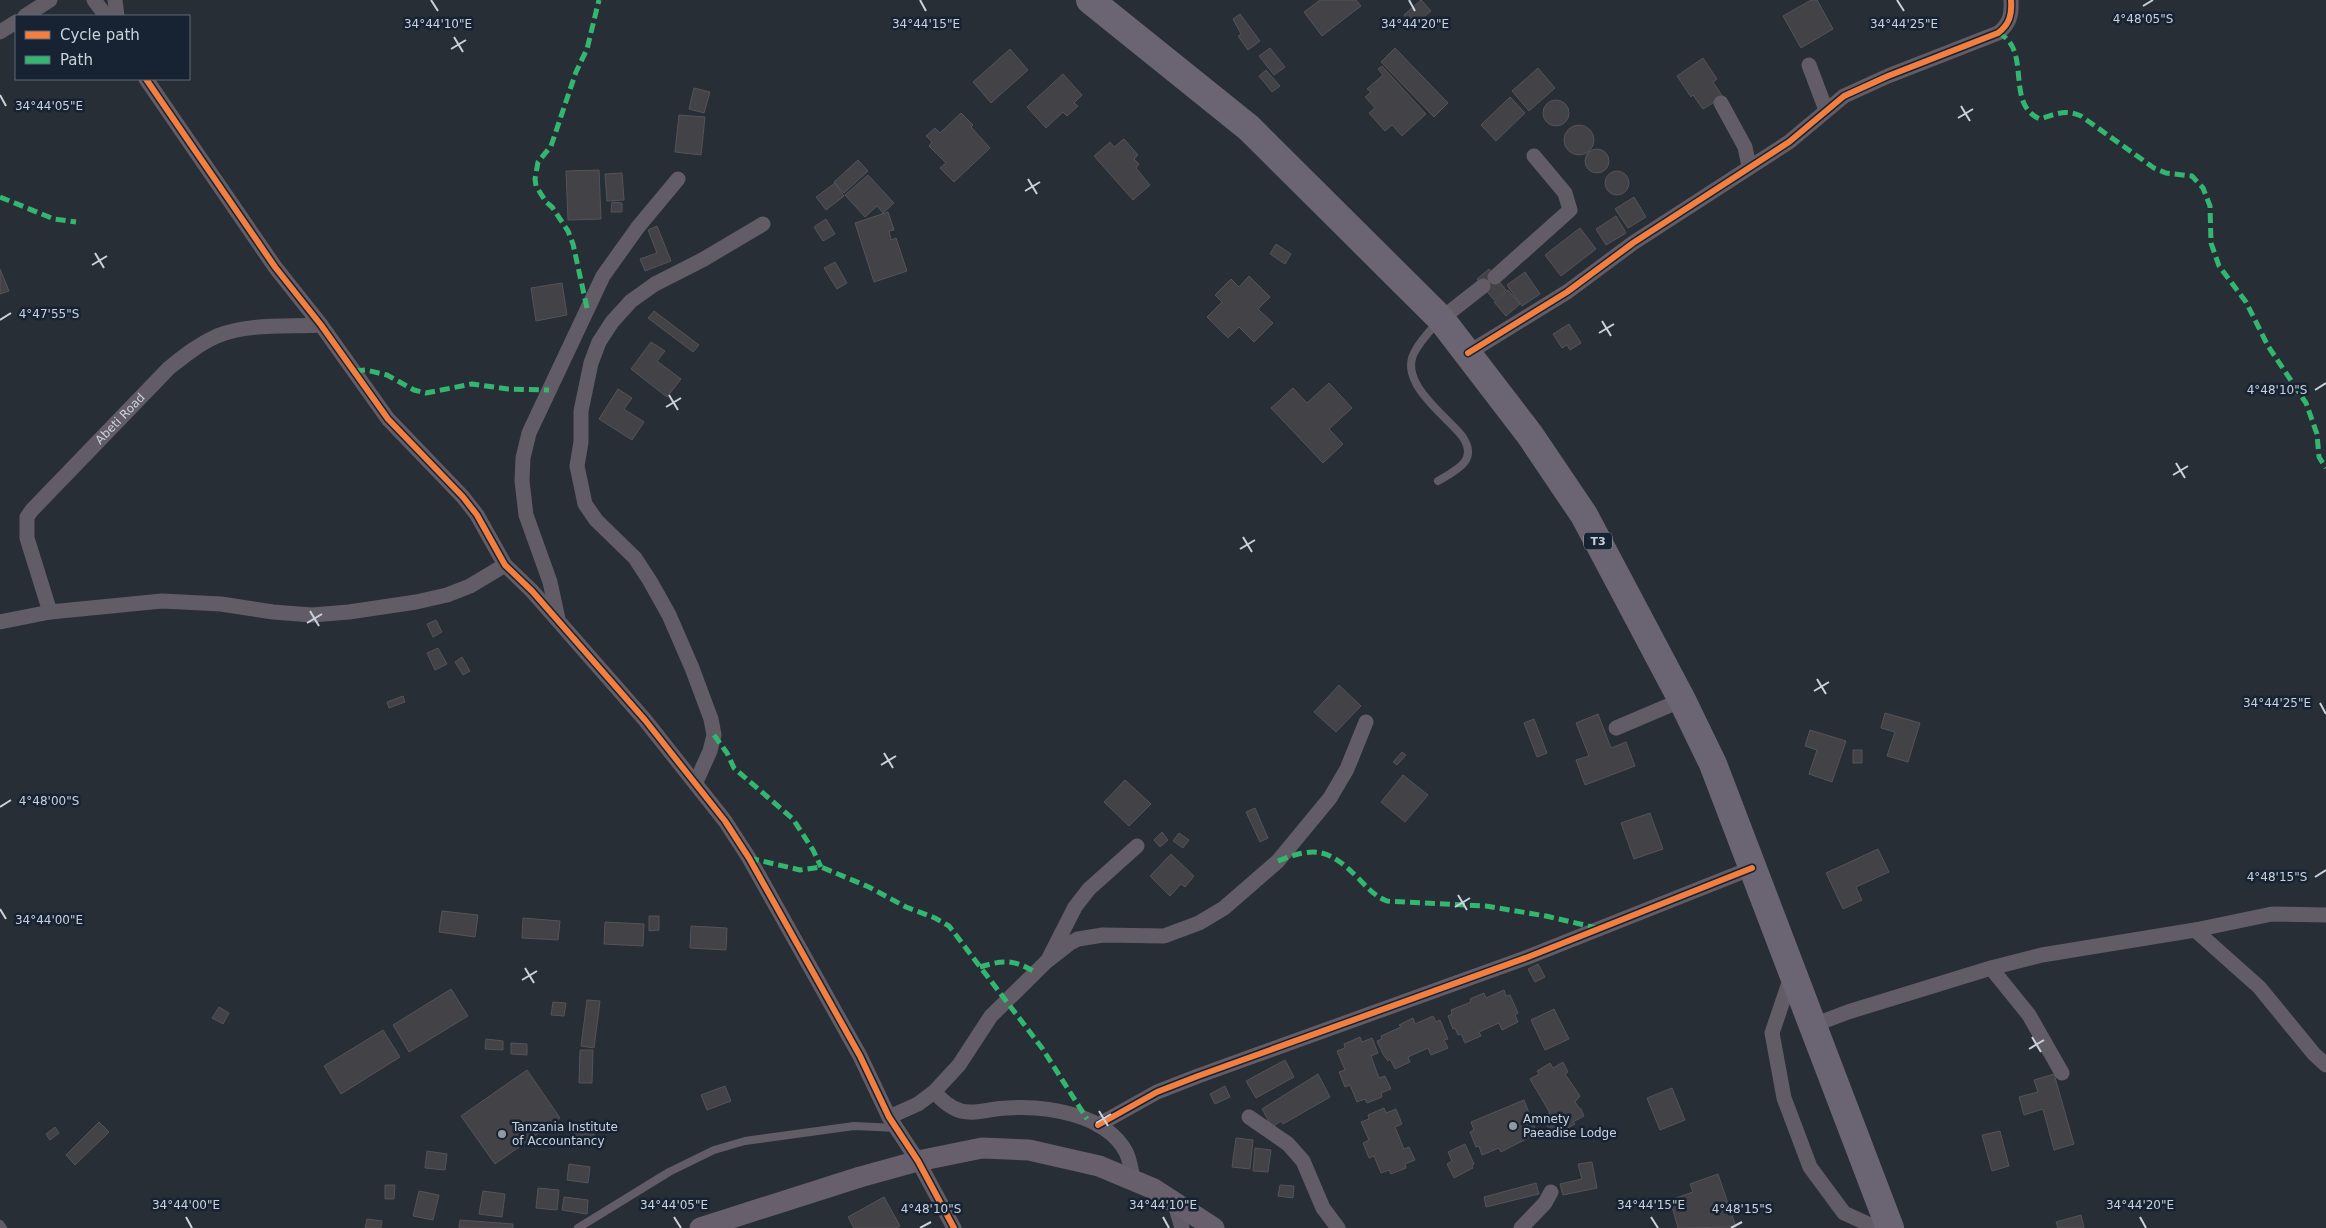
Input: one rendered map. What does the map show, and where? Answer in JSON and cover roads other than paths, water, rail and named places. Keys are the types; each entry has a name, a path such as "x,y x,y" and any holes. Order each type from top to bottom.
{"highway":[{"name":"T3","path":"1090,0 1249,128 1441,319 1530,434 1584,515 1682,700 1713,764 1811,1026 1890,1228"}],"main road":[{"path":"700,1228 799,1195 918,1160 982,1148 1028,1150 1099,1166 1133,1178 1174,1200 1214,1228"}],"street":[{"path":"27,15 50,0"},
{"path":"94,0 105,15"},
{"path":"115,0 117,15"},
{"path":"1468,353 1567,292 1633,243 1749,166 1790,142 1844,96 1888,76 1998,33 2008,23 2012,14 2011,0"},
{"path":"0,32 15,23"},
{"path":"1809,65 1826,110"},
{"path":"147,80 274,267 321,325 388,419 463,497 477,515 505,565 532,591 645,720 696,782 749,858 860,1056 893,1123 918,1160 954,1228"},
{"path":"1721,103 1745,147 1749,166"},
{"path":"1495,277 1570,210 1565,193 1534,156"},
{"path":"559,622 550,582 526,515 522,481 523,458 529,433 603,276 623,247 678,180"},
{"path":"696,782 710,751 714,735 711,719 692,668 669,616 650,581 635,558 596,520 584,504 577,466 581,442 581,411 591,363 599,342 612,322 631,301 655,284 704,259 763,224"},
{"path":"1441,319 1483,286"},
{"name":"Abeti Road","path":"50,612 27,538 27,517 104,434 169,368 194,349 219,336 251,328 321,325"},
{"path":"0,622 50,612 162,601 221,604 273,612 312,615 349,612 416,602 447,595 470,586 505,565"},
{"path":"1616,728 1682,700"},
{"path":"893,1123 934,1092 959,1065 991,1016 1047,961 1078,939 1103,935 1164,936 1180,932 1200,923 1224,908 1278,861 1330,798 1347,769 1366,722"},
{"path":"1047,961 1075,907 1090,889 1137,846"},
{"path":"1098,1125 1157,1092 1528,957 1752,868"},
{"path":"1811,1026 1848,1012 1991,968 2042,955 2195,930 2272,914 2326,915"},
{"path":"2195,930 2259,987 2314,1054 2326,1065"},
{"path":"1991,968 2029,1014 2062,1073"},
{"path":"1792,974 1772,1034 1784,1098 1810,1167 1844,1212 1878,1228"},
{"path":"934,1092 948,1105 959,1111 971,1113 1007,1108 1063,1112 1098,1125 1126,1152 1133,1178"},
{"path":"1249,1118 1288,1144 1303,1161 1323,1208 1338,1228"},
{"path":"1520,1228 1545,1204 1551,1192"},
{"path":"1174,1200 1182,1228"}],"lane":[{"path":"1438,481 1459,469 1467,459 1469,452 1467,442 1420,391 1412,378 1410,366 1413,354 1441,319"},
{"path":"578,1228 669,1172 714,1150 746,1141 854,1126 893,1123"},
{"path":"0,1224 4,1228"}],"place":[{"name":"Amnety Paeadise Lodge","path":"1513,1126"},
{"name":"Tanzania Institute of Accountancy","path":"502,1134"}]}
